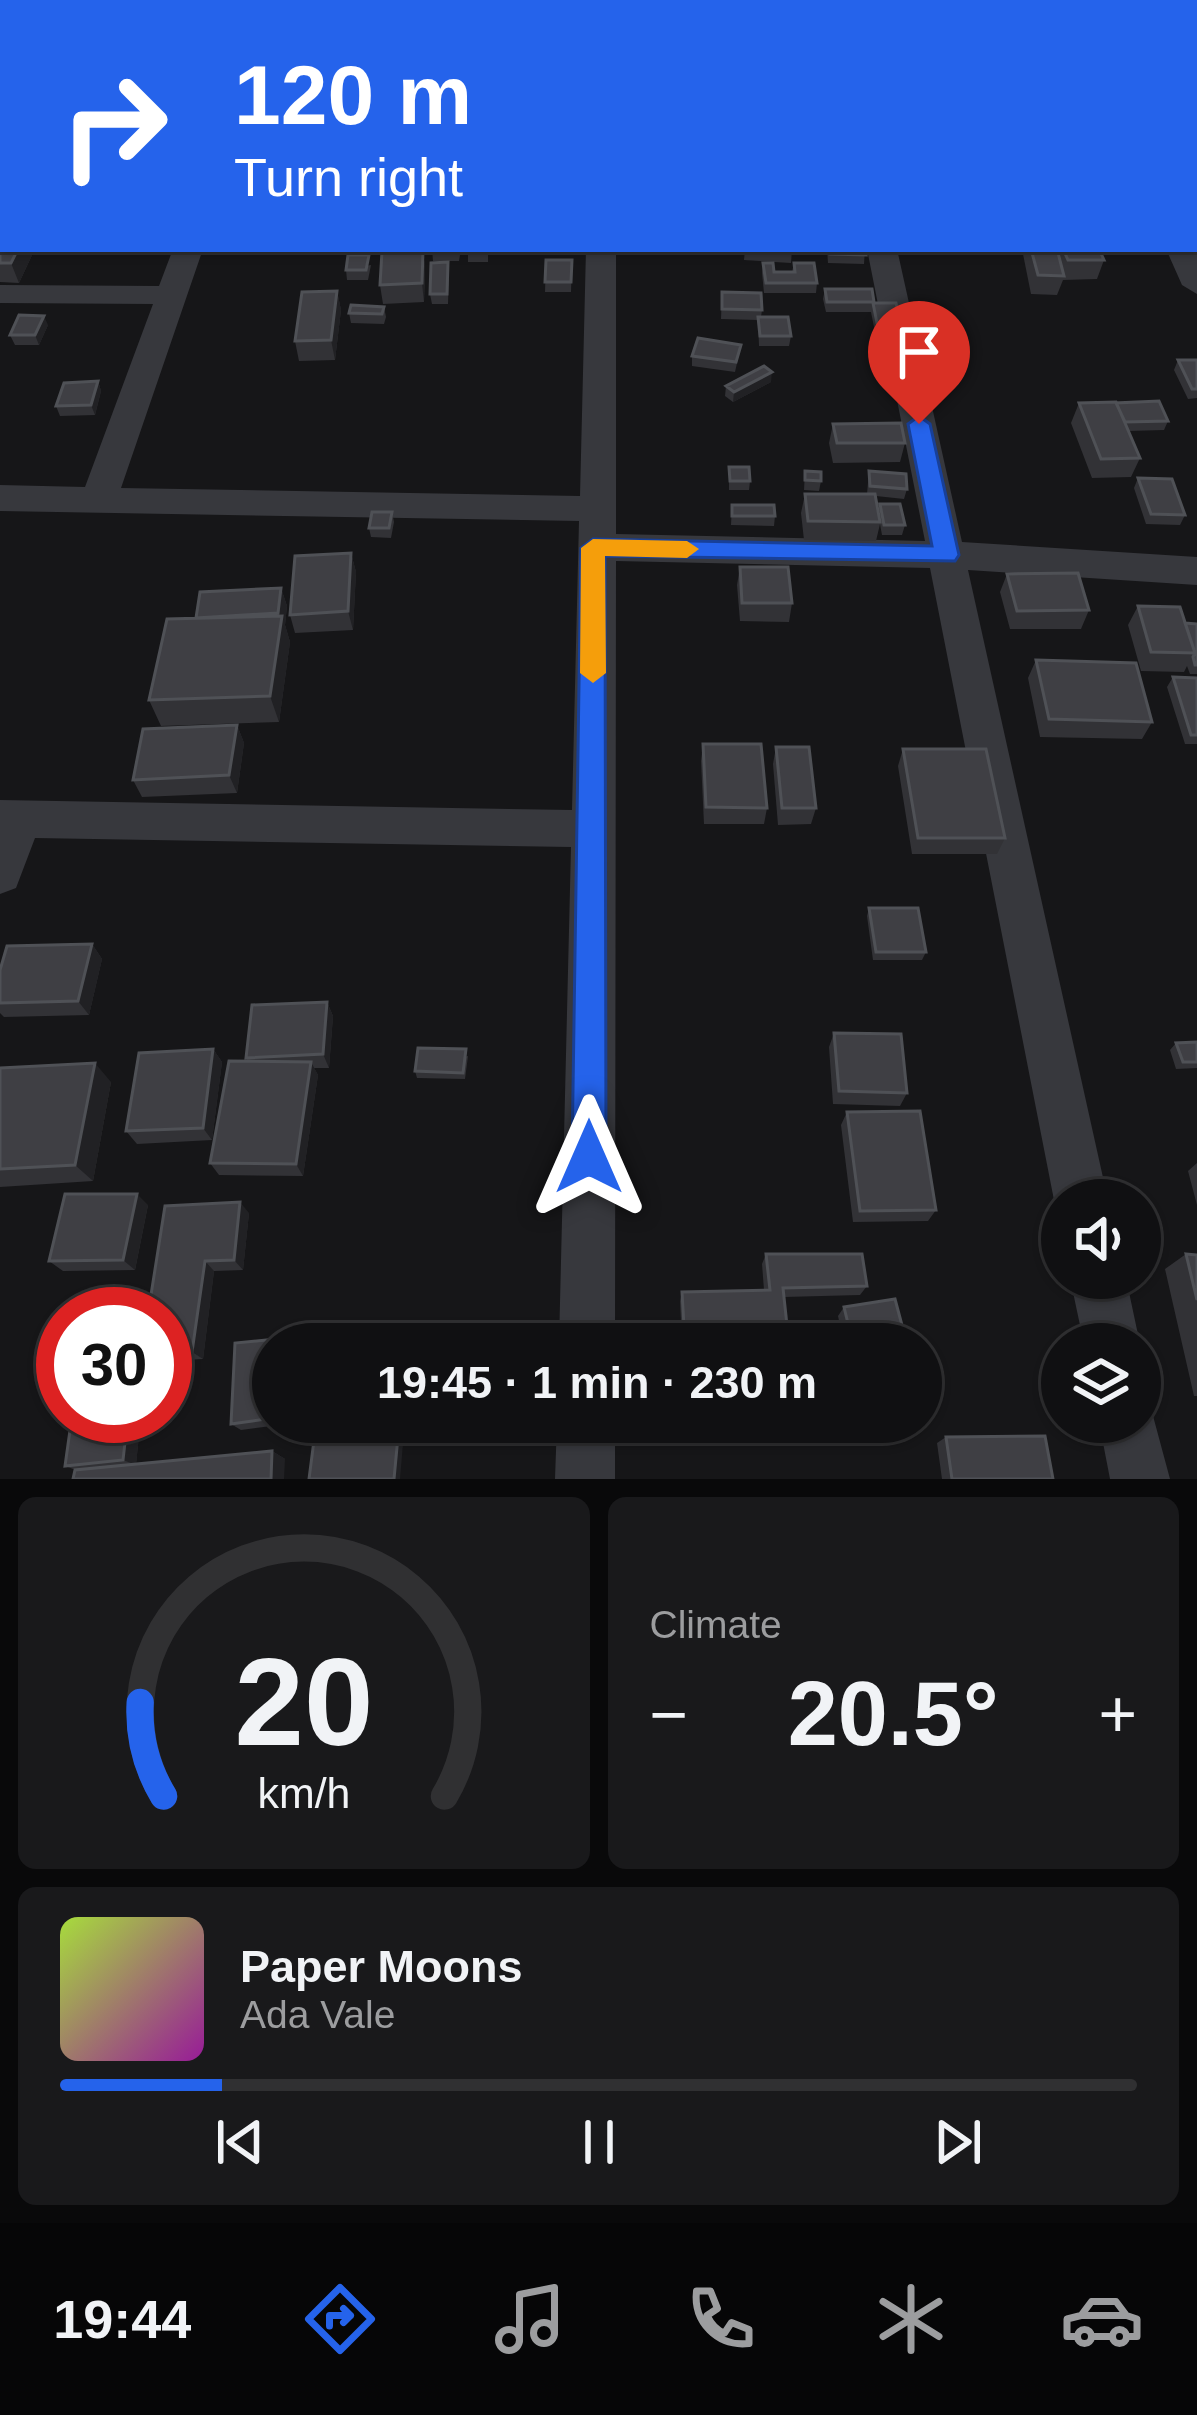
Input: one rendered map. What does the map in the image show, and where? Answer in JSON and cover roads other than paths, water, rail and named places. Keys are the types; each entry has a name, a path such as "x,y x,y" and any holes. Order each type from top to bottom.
{"street":[{"path":"100,496 187,252"},
{"path":"587,1323 601,252"},
{"path":"883,252 1078,1179"},
{"path":"1182,252 1197,285"},
{"path":"0,294 172,295"},
{"path":"0,498 100,496 1197,571"},
{"path":"0,874 9,819 592,829"},
{"path":"585,1479 586,1443"},
{"path":"1132,1443 1140,1479"}]}
